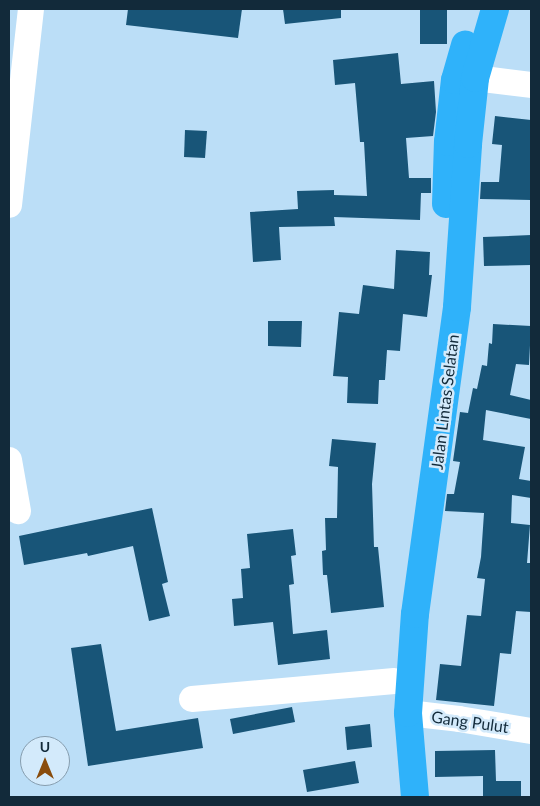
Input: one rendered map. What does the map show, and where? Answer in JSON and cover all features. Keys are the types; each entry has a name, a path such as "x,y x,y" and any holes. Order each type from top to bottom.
{"highway":[{"name":"Jalan Lintas Selatan","path":"415,797 408,713 415,614 443,363 448,142 455,80 475,9"},
{"name":"Jalan Lintas Selatan","path":"399,797 392,716 401,615 443,363 457,307 468,144 475,78 495,9"}],"street":[{"path":"9,205 32,9"},
{"path":"475,78 531,85"},
{"path":"9,460 18,511"},
{"path":"192,699 394,681"},
{"name":"Gang Pulut","path":"408,713 531,731"}],"building":[{"path":"128,9 242,9 238,38 126,25"},
{"path":"283,9 341,9 341,18 285,24"},
{"path":"420,9 447,9 447,44 420,44"},
{"path":"398,53 401,84 434,81 436,112 433,136 406,138 409,178 431,178 431,193 421,193 420,220 334,217 335,226 279,227 281,260 253,262 250,212 298,209 297,191 334,190 334,195 367,196 364,142 360,142 355,83 335,85 333,60"},
{"path":"495,116 531,120 531,200 480,199 481,182 499,182 502,145 492,144"},
{"path":"185,130 207,131 205,158 184,157"},
{"path":"531,235 531,265 484,266 483,237"},
{"path":"396,250 430,252 429,275 432,275 427,317 403,314 400,351 387,350 385,380 379,380 378,404 347,403 348,377 333,376 339,312 359,314 363,285 394,289"},
{"path":"268,321 302,321 301,347 268,346"},
{"path":"493,324 531,326 529,365 516,364 510,395 531,400 531,419 486,410 483,440 525,447 519,479 531,481 531,498 512,495 511,523 530,525 527,563 531,563 531,612 516,611 511,654 500,653 494,706 436,700 440,664 461,666 467,615 481,616 485,579 477,578 481,557 484,513 445,511 447,494 454,494 460,462 453,461 460,412 468,413 473,388 477,389 482,365 487,366 489,343 492,344"},
{"path":"332,439 376,443 372,484 374,547 378,547 384,607 331,613 327,575 323,575 322,551 326,550 325,518 337,518 338,467 329,466"},
{"path":"152,508 168,582 162,584 170,616 149,621 133,546 88,556 87,553 24,565 19,536"},
{"path":"293,529 296,555 291,556 294,584 289,585 293,634 327,630 330,659 278,665 273,622 234,626 232,599 243,598 241,569 250,568 247,534"},
{"path":"101,644 116,731 198,718 203,748 88,766 71,648"},
{"path":"292,707 295,722 233,734 230,719"},
{"path":"370,724 372,747 347,750 345,727"},
{"path":"495,750 496,781 521,781 521,797 483,797 483,776 435,777 435,751"},
{"path":"355,761 359,783 307,792 303,770"}]}
